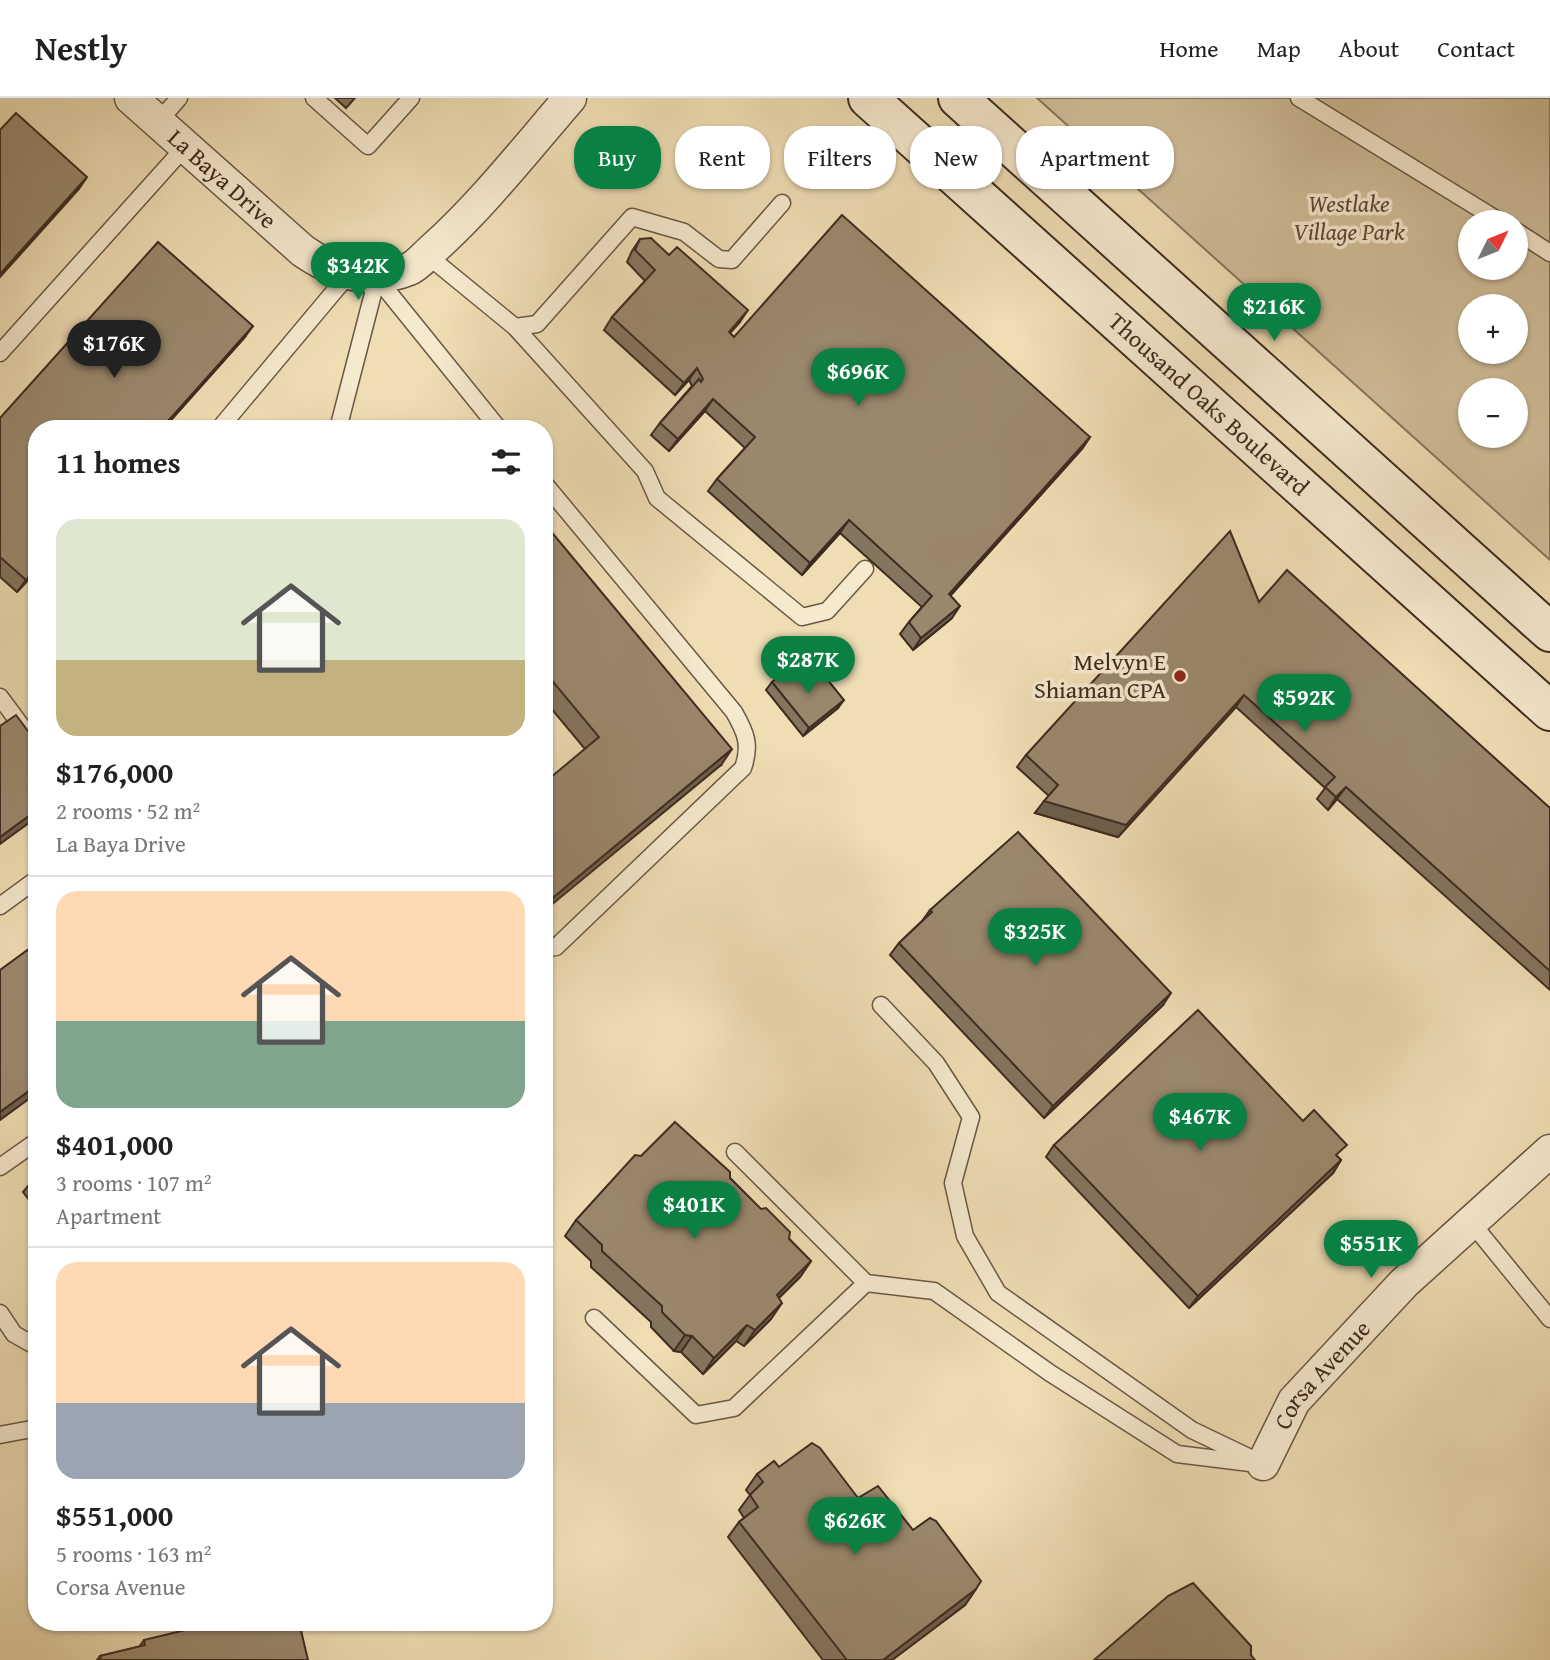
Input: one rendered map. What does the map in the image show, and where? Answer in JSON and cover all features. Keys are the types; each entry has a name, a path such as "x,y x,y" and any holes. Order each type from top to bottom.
{"main road":[{"name":"Thousand Oaks Boulevard","path":"868,98 1550,711"},
{"path":"958,98 1550,632"}],"street":[{"name":"La Baya Drive","path":"131,98 303,251 324,265 363,276"},
{"path":"363,276 411,269 457,227 570,98"},
{"name":"Corsa Avenue","path":"1263,1464 1294,1401 1404,1283 1550,1151"}],"lane":[{"path":"158,122 179,98"},
{"path":"314,98 368,146 411,98"},
{"path":"1298,98 1481,210"},
{"path":"0,353 185,147"},
{"path":"515,327 537,324 632,217 684,232 719,259 732,260 782,203"},
{"path":"1528,239 1550,253"},
{"path":"426,255 515,327 645,471 657,498 802,617 827,611 865,569"},
{"path":"227,420 363,276"},
{"path":"339,420 363,276"},
{"path":"363,276 491,420"},
{"path":"553,494 734,712 747,734 749,752 743,768 553,947"},
{"path":"0,697 28,735"},
{"path":"0,906 28,886"},
{"path":"881,1005 936,1063 971,1117 953,1183 965,1236 998,1293 1192,1430 1263,1464"},
{"path":"0,1167 28,1147"},
{"path":"735,1152 866,1283 934,1291 1050,1373 1177,1454 1263,1464"},
{"path":"1471,1222 1550,1319"},
{"path":"594,1318 696,1415 734,1408 866,1283"},
{"path":"0,1313 14,1334 28,1342"},
{"path":"0,1435 28,1430"}],"green space":[{"name":"Westlake Village Park","path":"1037,98 1550,98 1550,560 1138,189 1174,189 1174,126 1068,126"}],"building":[{"path":"16,113 87,177 0,274 0,130"},
{"path":"842,215 1090,437 949,594 960,606 921,638 909,622 932,596 849,520 810,563 717,479 755,437 713,399 678,439 660,423 699,379 701,382 703,379 697,368 684,383 612,317 655,270 635,250 640,239 651,238 669,255 677,247 748,310 729,332 734,337"},
{"path":"158,242 253,326 169,420 28,420 26,580 0,557 0,418"},
{"path":"1230,531 1259,602 1287,570 1550,808 1550,971 1346,787 1336,797 1325,787 1335,777 1244,695 1126,825 1044,801 1058,785 1026,755"},
{"path":"553,534 732,749 553,898 553,775 599,737 553,682"},
{"path":"790,666 806,686 822,673 844,700 809,728 772,682"},
{"path":"16,715 28,731 28,817 0,837 0,726"},
{"path":"1018,832 1171,993 1053,1106 899,943 932,912 930,910"},
{"path":"28,950 28,1092 0,1112 0,970"},
{"path":"1198,1010 1303,1121 1314,1110 1347,1145 1336,1155 1341,1160 1198,1296 1054,1145"},
{"path":"675,1122 730,1172 730,1178 761,1209 766,1208 790,1232 789,1239 811,1261 777,1295 782,1303 755,1330 747,1325 714,1358 662,1312 662,1306 602,1251 602,1245 576,1220 635,1155 641,1156"},
{"path":"812,1443 820,1448 858,1498 878,1486 913,1530 930,1518 936,1521 981,1581 976,1589 883,1660 847,1660 739,1522 758,1507 750,1495 763,1482 757,1474 774,1461 779,1467"},
{"path":"1193,1583 1251,1646 1251,1655 1255,1660 1094,1660 1168,1596"},
{"path":"181,1631 301,1631 308,1660 101,1660 100,1656 145,1645 144,1640"}],"place":[{"name":"Melvyn E Shiaman CPA","path":"1180,676"}]}
